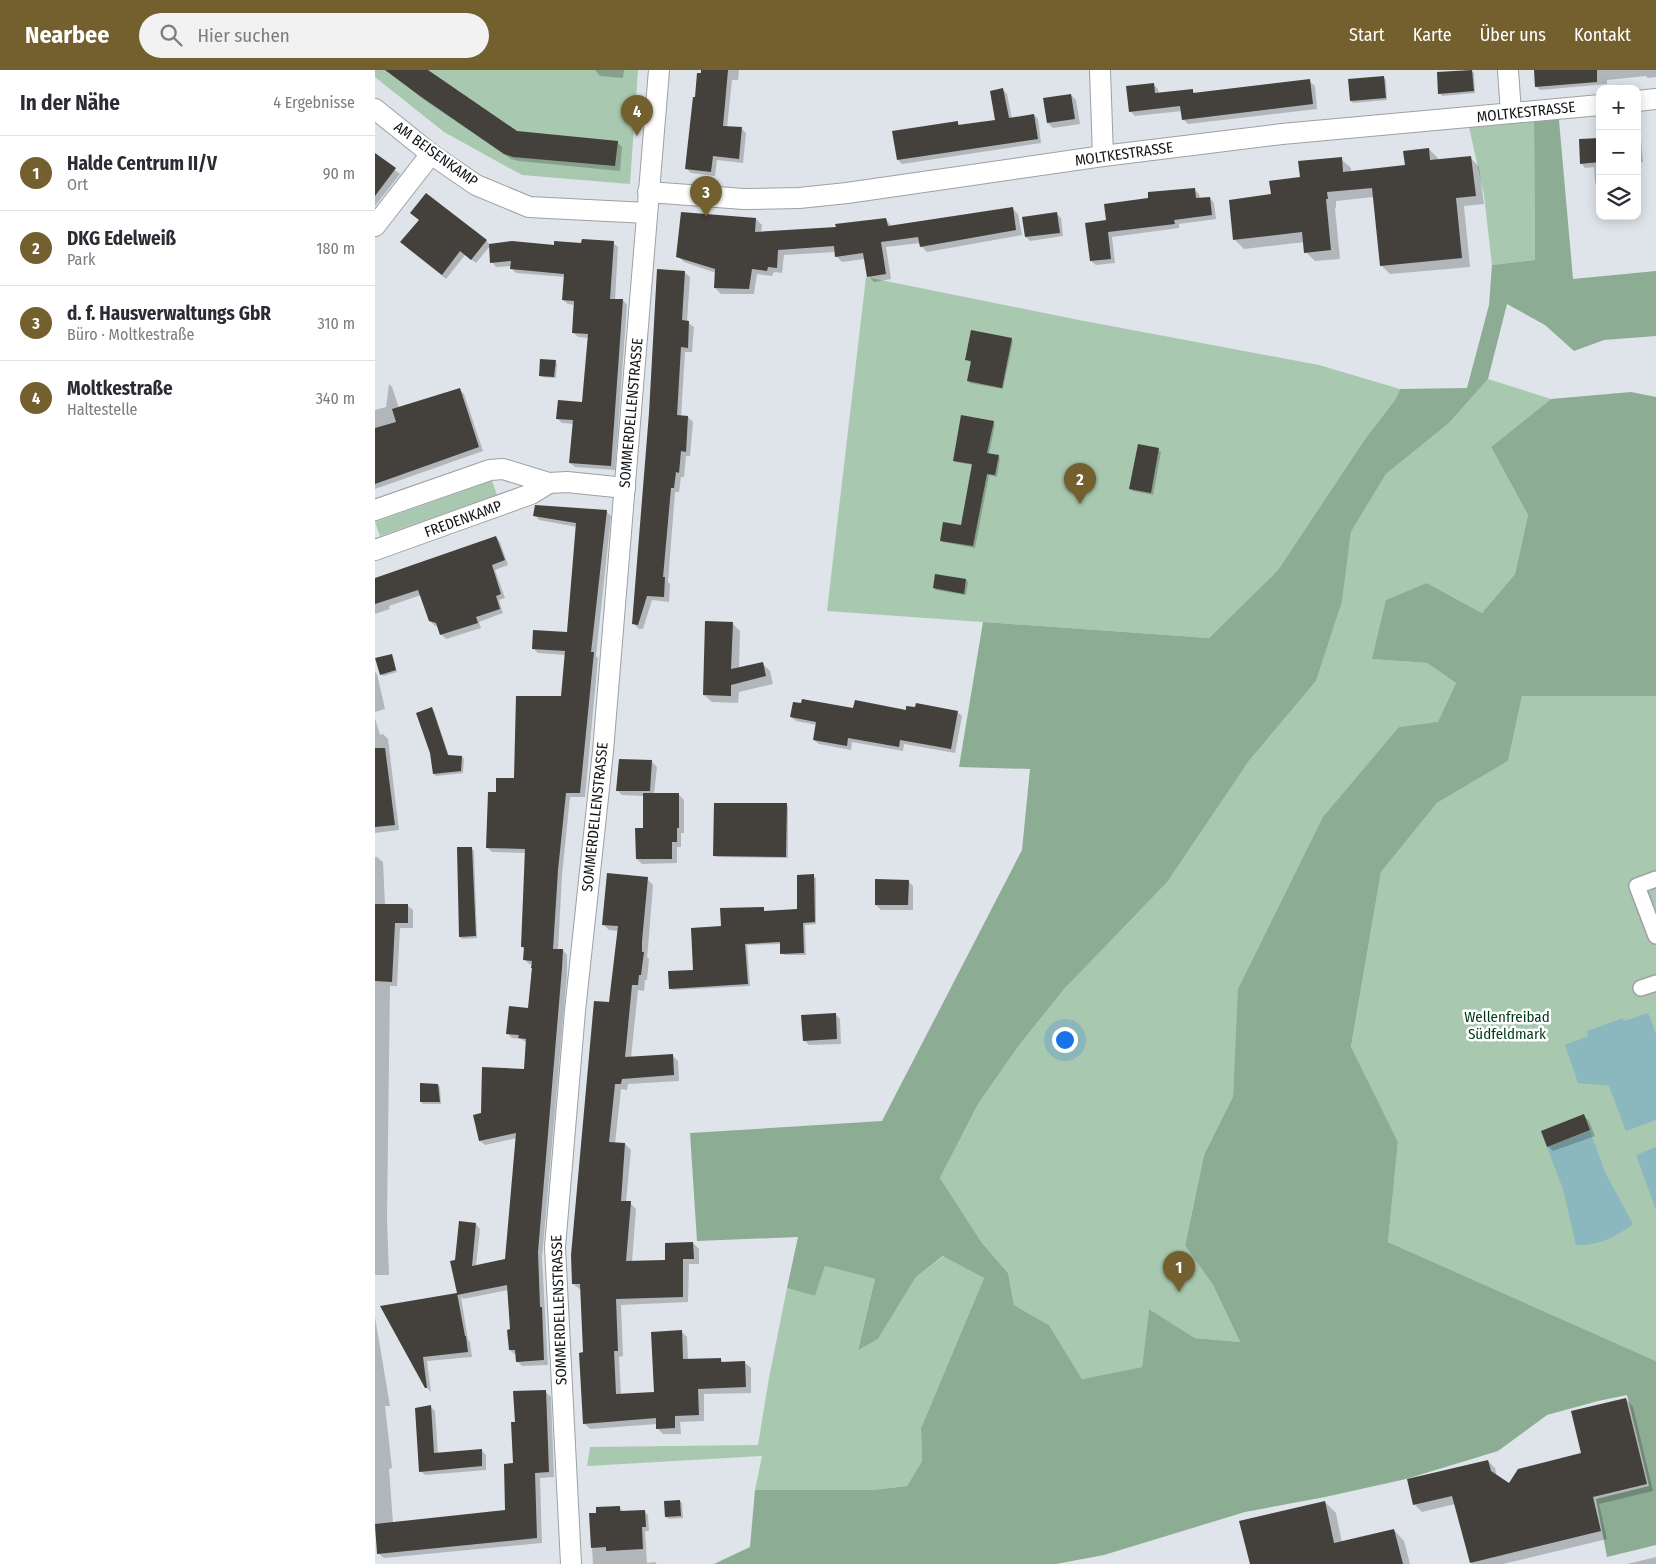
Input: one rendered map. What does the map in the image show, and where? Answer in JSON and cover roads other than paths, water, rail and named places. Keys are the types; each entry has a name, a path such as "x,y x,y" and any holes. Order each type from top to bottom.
{"street":[{"name":"SOMMERDELLENSTRASSE","path":"571,1564 555,1247 575,1011 603,751 659,70"},
{"path":"1100,70 1103,156"},
{"path":"1508,70 1511,113"},
{"path":"1641,101 1656,99"},
{"name":"MOLTKESTRASSE","path":"648,192 744,199 799,198 847,193 1103,156 1282,134 1596,105"},
{"name":"AM BEISENKAMP","path":"375,109 431,154 476,185 529,207 647,213"},
{"path":"375,226 431,154"},
{"name":"FREDENKAMP","path":"375,510 490,470 503,469 549,483 567,482 625,488"},
{"name":"FREDENKAMP","path":"375,550 531,494 549,483"},
{"path":"1656,879 1637,886 1656,936"},
{"path":"1641,988 1656,983"}],"water":[{"path":"1648,1013 1656,1034 1656,1120 1626,1131 1609,1086 1578,1083 1565,1045 1588,1036 1587,1031 1623,1018 1624,1021"},
{"path":"1590,1131 1605,1172 1633,1224 1606,1240 1592,1244 1576,1245 1563,1189 1547,1147"},
{"path":"1656,1147 1656,1210 1636,1155"}],"place":[{"name":"Moltkestraße","path":"637,136"},
{"name":"d. f. Hausverwaltungs GbR","path":"706,217"},
{"name":"DKG Edelweiß","path":"1080,504"},
{"name":"Halde Centrum II/V","path":"1179,1292"}],"park label":[{"name":"Wellenfreibad Südfeldmark","path":"1507,1026"}]}
